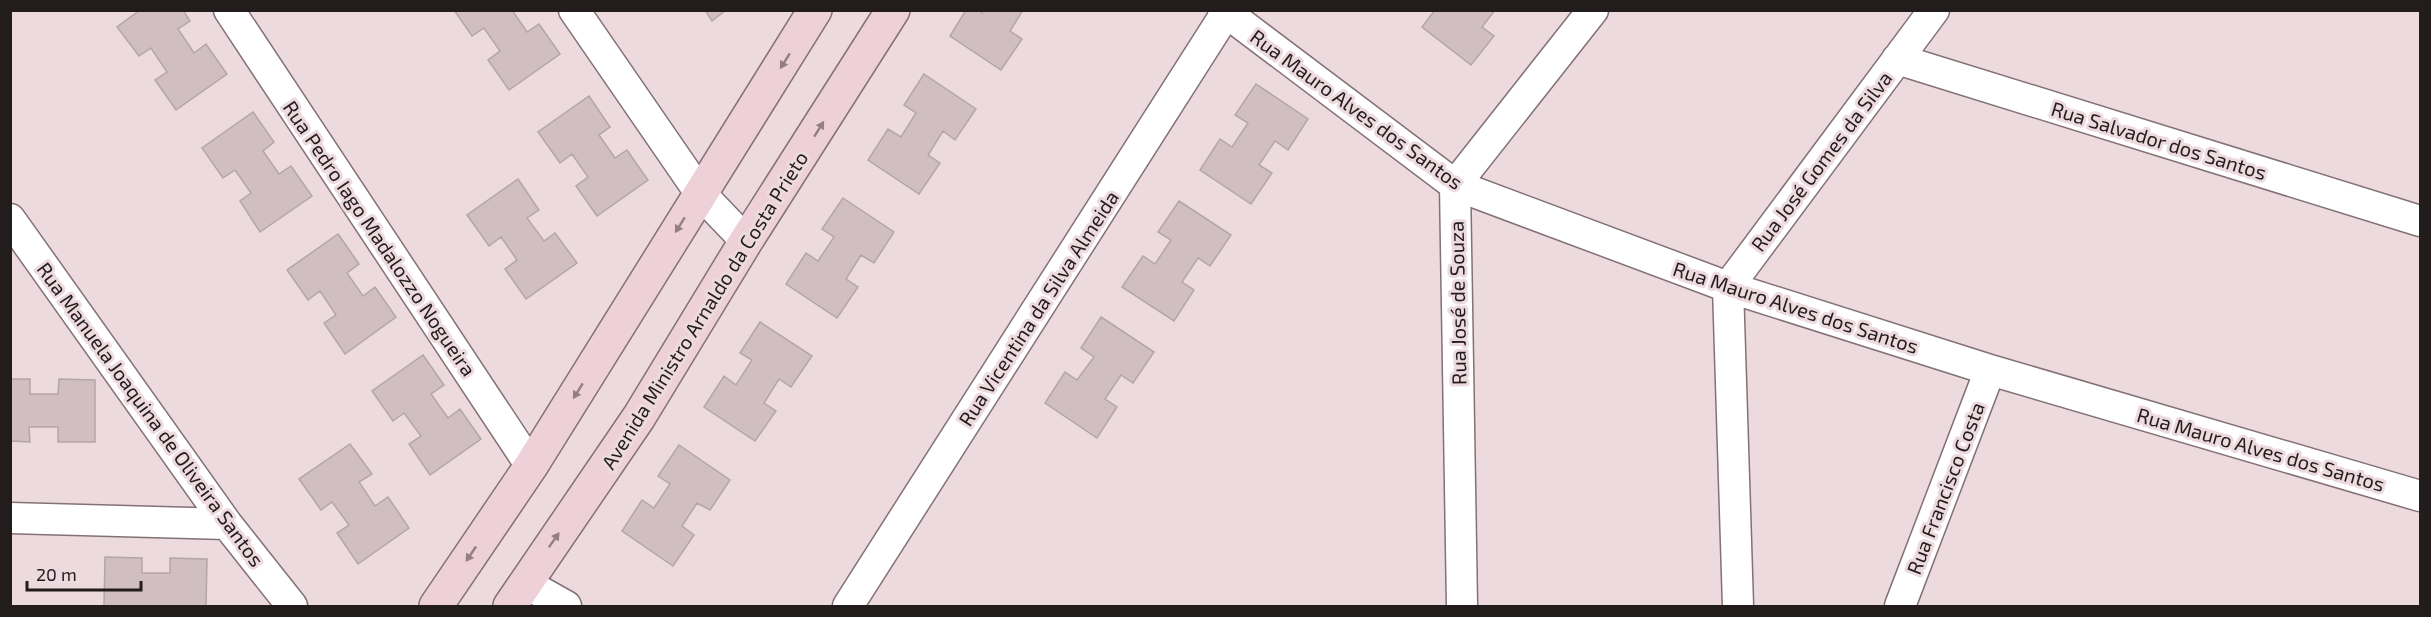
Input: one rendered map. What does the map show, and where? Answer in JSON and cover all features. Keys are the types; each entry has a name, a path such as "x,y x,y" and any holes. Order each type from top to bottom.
{"street":[{"name":"Rua Pedro Iago Madalozzo Nogueira","path":"229,10 531,466"},
{"path":"574,10 700,193 746,241"},
{"path":"436,606 531,466 815,10"},
{"name":"Avenida Ministro Arnaldo da Costa Prieto","path":"518,595 639,417 746,241 893,10"},
{"path":"1455,186 1593,10"},
{"name":"Rua José Gomes da Silva","path":"1728,287 1934,10"},
{"name":"Rua Mauro Alves dos Santos","path":"1226,11 1455,186 1728,287 1990,370 2421,496"},
{"name":"Rua Vicentina da Silva Almeida","path":"849,606 1226,11"},
{"name":"Rua Salvador dos Santos","path":"1897,59 2421,221"},
{"name":"Rua José de Souza","path":"1455,186 1462,606"},
{"name":"Rua Manuela Joaquina de Oliveira Santos","path":"10,219 227,524 292,606"},
{"path":"1728,287 1738,606"},
{"name":"Rua Francisco Costa","path":"1900,606 1990,370"},
{"path":"10,518 227,524"},
{"path":"518,595 567,606"}],"building":[{"path":"140,10 183,10 190,21 178,29 194,53 206,44 227,74 176,110 155,80 167,72 151,48 139,56 117,27"},
{"path":"454,10 512,10 527,32 539,24 560,54 509,90 488,60 500,51 484,28 472,36"},
{"path":"705,10 726,10 712,21"},
{"path":"966,10 978,10 982,13 984,10 1023,10 1010,31 1022,39 1001,70 950,36"},
{"path":"1435,10 1495,10 1482,27 1494,36 1471,65 1422,27"},
{"path":"924,74 976,109 955,140 943,131 928,155 940,163 919,194 868,160 888,129 901,137 916,113 904,105"},
{"path":"1256,84 1308,119 1288,150 1275,141 1259,165 1272,173 1251,204 1200,170 1220,139 1232,147 1248,123 1235,115"},
{"path":"589,96 610,127 599,135 615,158 627,150 648,180 597,216 576,186 588,177 572,154 560,163 538,132"},
{"path":"253,112 274,142 263,151 279,174 291,166 312,196 260,232 240,201 251,193 235,170 223,178 202,148"},
{"path":"518,179 539,210 527,218 544,241 555,233 577,263 526,299 505,269 517,260 501,237 489,246 467,215"},
{"path":"843,198 894,232 874,263 861,255 846,279 858,287 837,318 786,284 806,253 818,261 834,237 822,229"},
{"path":"1179,201 1231,235 1210,266 1198,258 1182,282 1194,290 1174,321 1122,287 1143,256 1155,264 1171,240 1158,232"},
{"path":"338,234 359,264 347,273 363,296 375,287 396,317 345,354 324,323 336,315 320,291 308,300 287,270"},
{"path":"1101,317 1154,352 1133,383 1121,375 1105,399 1117,407 1097,438 1045,403 1065,372 1077,380 1094,357 1081,348"},
{"path":"760,322 812,356 791,387 779,379 764,403 776,411 755,441 704,407 724,376 736,385 752,360 740,353"},
{"path":"423,355 444,385 431,394 448,418 460,409 481,439 430,475 409,444 421,436 404,413 393,421 372,391"},
{"path":"10,379 30,379 30,394 58,394 59,379 95,380 95,442 58,442 58,427 29,427 30,442 10,441"},
{"path":"350,444 372,474 359,482 375,506 388,497 409,528 358,564 337,533 349,525 332,502 321,510 299,479"},
{"path":"679,445 730,480 710,510 697,503 682,526 694,535 673,566 622,531 642,500 654,508 670,484 658,476"},
{"path":"105,557 142,558 142,573 170,573 170,558 207,559 206,606 104,606"}]}
